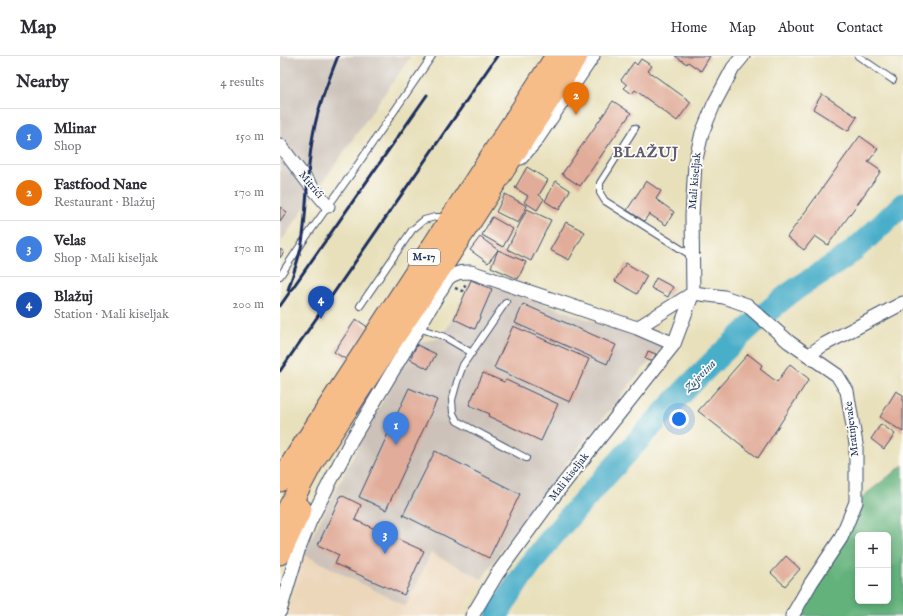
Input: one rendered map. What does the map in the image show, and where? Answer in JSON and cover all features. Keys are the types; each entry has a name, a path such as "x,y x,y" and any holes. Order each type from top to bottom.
{"highway":[{"name":"M-17","path":"280,481 556,56"},
{"name":"M-17","path":"280,524 314,460 577,56"},
{"path":"280,554 329,454 341,420"}],"street":[{"path":"499,178 522,157 535,142 593,56"},
{"name":"Mali kiseljak","path":"472,616 497,574 557,492 674,344 693,293 692,216 695,163 702,133 714,104 732,68 743,56"},
{"name":"Mitrići","path":"280,145 328,206"},
{"path":"280,611 298,551 310,521 351,441 448,278 453,274 471,272 637,328 674,344"},
{"path":"637,328 693,293"},
{"name":"Mratnjevače","path":"693,293 724,297 747,305 789,342 809,354 837,375 848,391 856,444 856,502 841,538 811,583 792,616"},
{"path":"809,354 823,345 903,303"}],"lane":[{"path":"280,276 432,56"},
{"path":"858,56 893,80"},
{"path":"635,128 600,183 600,192 605,201 692,256"},
{"path":"360,306 412,230 424,220 435,216 451,217"},
{"path":"506,302 472,353 462,365 452,400 453,412 457,421 526,458"},
{"path":"418,328 443,336 472,353"}],"shaded area":[{"path":"280,56 411,56 280,243"},
{"path":"473,279 663,346 576,451 511,535 482,579 431,553 406,606 303,554 414,343 442,338"},
{"path":"431,553 482,579 458,616 288,616 303,554 406,606"}],"green space":[{"path":"903,465 903,616 793,616 856,502"}],"building":[{"path":"675,56 710,56 701,71 688,62 687,64"},
{"path":"641,59 652,66 648,71 691,102 677,121 635,90 632,94 624,88 627,85 621,80 634,62 637,65"},
{"path":"822,94 857,117 848,131 813,109"},
{"path":"613,101 631,113 580,186 562,174"},
{"path":"860,136 878,149 868,162 881,171 828,245 815,236 804,250 787,237"},
{"path":"527,167 548,180 539,195 544,199 537,210 524,202 528,196 515,188"},
{"path":"556,181 570,190 559,210 545,201"},
{"path":"646,181 661,191 656,199 674,212 666,225 649,214 644,221 627,210"},
{"path":"505,194 527,206 518,223 496,212"},
{"path":"280,207 287,212 280,222"},
{"path":"527,209 551,220 531,261 507,249"},
{"path":"492,217 513,229 503,247 482,235"},
{"path":"566,222 585,232 569,260 550,250"},
{"path":"480,237 498,250 488,263 470,250"},
{"path":"280,249 284,252 280,258"},
{"path":"498,250 526,262 518,279 491,267"},
{"path":"626,263 647,276 637,294 615,281"},
{"path":"656,278 673,287 668,297 651,288"},
{"path":"471,280 492,289 475,329 454,319"},
{"path":"523,304 616,345 607,364 515,323"},
{"path":"356,319 369,328 347,360 334,352"},
{"path":"513,326 589,359 570,402 494,368"},
{"path":"417,345 436,354 428,369 410,359"},
{"path":"648,351 656,354 652,362 645,359"},
{"path":"748,354 762,365 760,369 777,382 790,364 809,379 758,458 698,411"},
{"path":"483,373 504,382 506,380 558,404 541,441 488,416 490,414 469,405"},
{"path":"409,388 437,400 386,510 359,497"},
{"path":"896,391 903,395 903,432 880,417"},
{"path":"881,424 895,434 884,449 871,439"},
{"path":"435,451 520,494 489,558 403,515"},
{"path":"341,495 361,505 355,520 424,551 404,595 335,564 339,555 318,545"},
{"path":"786,556 800,569 785,586 771,573"}],"waterway":[{"name":"Zujevina","path":"497,616 509,595 537,556 583,501 675,400 761,317 791,292 852,251 903,204"}],"railway":[{"path":"288,290 298,261 302,243 310,154 315,125 322,99 338,56"},
{"path":"280,371 497,56"},
{"path":"280,306 427,95"}],"place":[{"name":"Fastfood Nane","path":"576,115"},
{"name":"Blažuj","path":"321,319"},
{"name":"Mlinar","path":"396,445"},
{"name":"Velas","path":"385,554"}],"district":[{"name":"BLAŽUJ","path":"646,152"}]}
